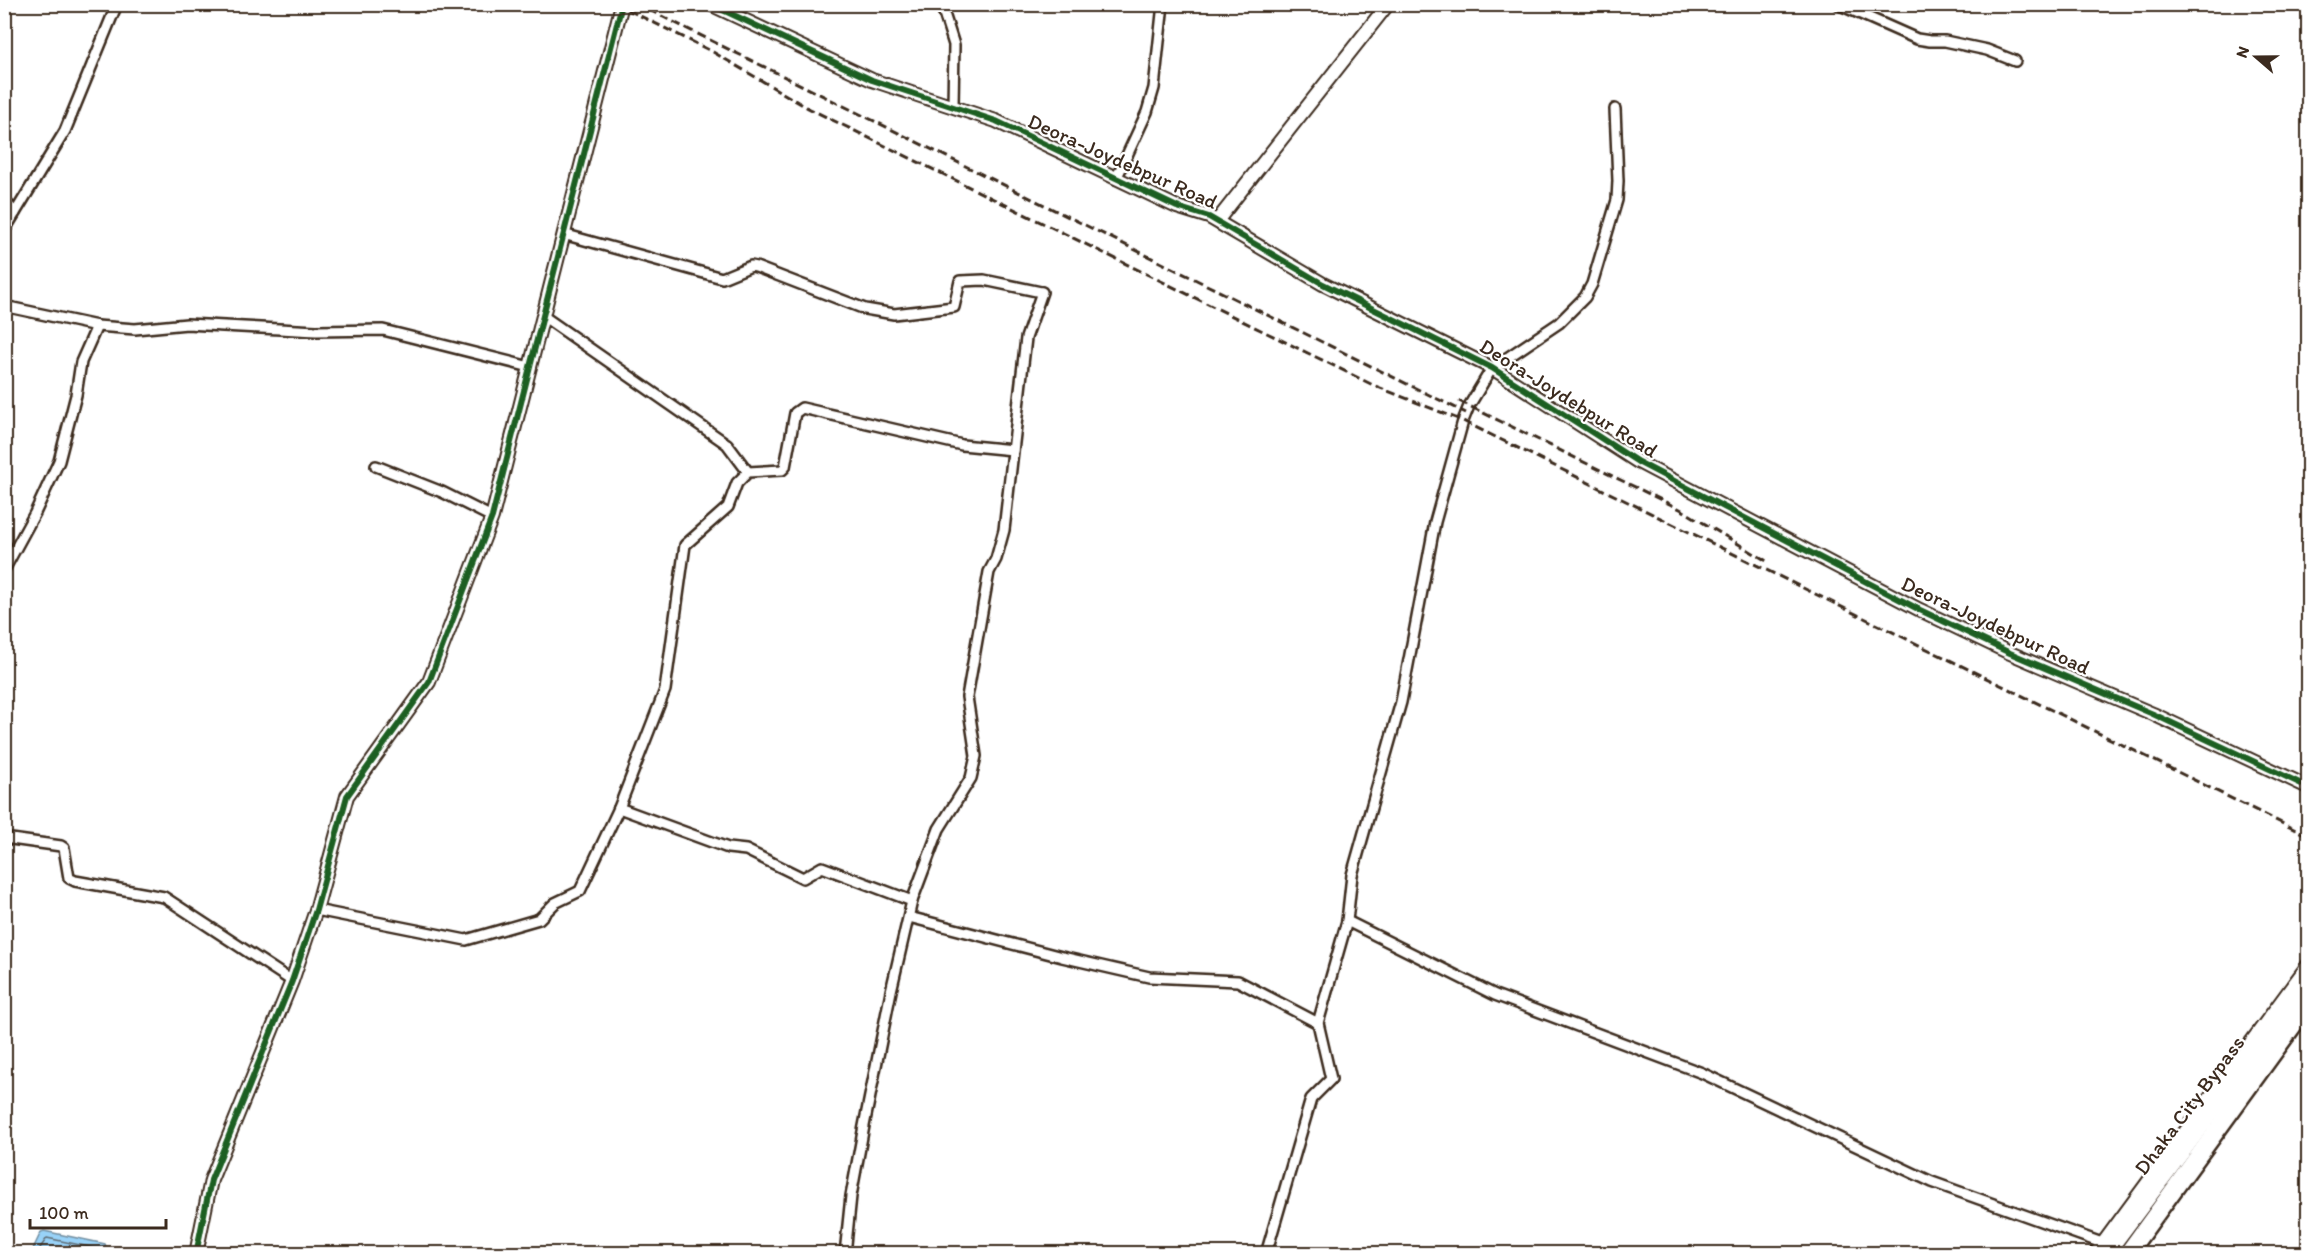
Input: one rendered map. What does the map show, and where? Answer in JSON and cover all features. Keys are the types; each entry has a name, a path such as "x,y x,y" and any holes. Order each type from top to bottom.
{"highway":[{"name":"Dhaka City Bypass","path":"2100,1250 2308,983"},
{"path":"2127,1254 2308,1005"}],"street":[{"path":"4,231 65,131 117,4"},
{"path":"196,1254 211,1180 292,981 316,910 347,796 429,682 492,517 622,4"},
{"name":"Deora-Joydebpur Road","path":"710,4 872,80 996,121 1177,207 1217,221 1323,284 1492,368 1638,462 1920,609 2010,653 2153,714 2308,786"},
{"path":"941,4 954,45 953,106"},
{"path":"1116,179 1147,112 1154,88 1164,4"},
{"path":"1217,221 1388,4"},
{"path":"1838,4 1917,39 1945,40 1987,50 2015,61"},
{"path":"1266,1254 1311,1099 1331,1079 1318,1023 1347,921 1352,875 1401,702 1435,522 1463,421 1469,406 1492,368 1559,323 1585,297 1592,284 1617,200 1615,109"},
{"path":"4,200 15,213"},
{"path":"563,234 722,278 751,266 756,267 865,309 888,313 954,308 960,281 984,280 1041,292 1026,338 1004,530 996,559 989,572 967,697 976,756 971,778 939,829 912,901 891,991 862,1138 851,1196 845,1254"},
{"path":"4,306 97,326 135,328 187,324 316,331 380,330 530,367"},
{"path":"543,316 727,444 748,472"},
{"path":"4,570 59,462 76,395 81,362 97,326"},
{"path":"316,910 463,940 539,920 555,903 580,891 619,808 665,690 685,545 730,505 736,483 748,472 782,470 795,413 802,408 963,445 1013,450"},
{"path":"376,466 442,492 492,517"},
{"path":"619,808 728,848 746,850 804,878 822,867 912,901"},
{"path":"4,838 61,846 64,848 69,878 75,882 168,899 292,981"},
{"path":"909,917 1149,977 1238,981 1318,1023"},
{"path":"1347,921 1495,995 1702,1073 1932,1182 2100,1250 2308,966"},
{"path":"2136,1254 2308,1017"}],"water":[{"path":"41,1232 105,1244 108,1253 35,1253 33,1249"}],"railway":[{"path":"616,4 713,52 808,108 1373,385 1463,421 2308,836"},
{"path":"637,4 1466,413"},
{"path":"1459,401 1682,510 1770,563"}],"cycle path":[{"path":"196,1254 211,1180 292,981 316,910 347,796 429,682 492,517 622,4"},
{"path":"710,4 872,80 996,121 1177,207 1209,217 1323,284 1492,368 1638,462 1920,610 2010,653 2153,714 2308,787"}]}
